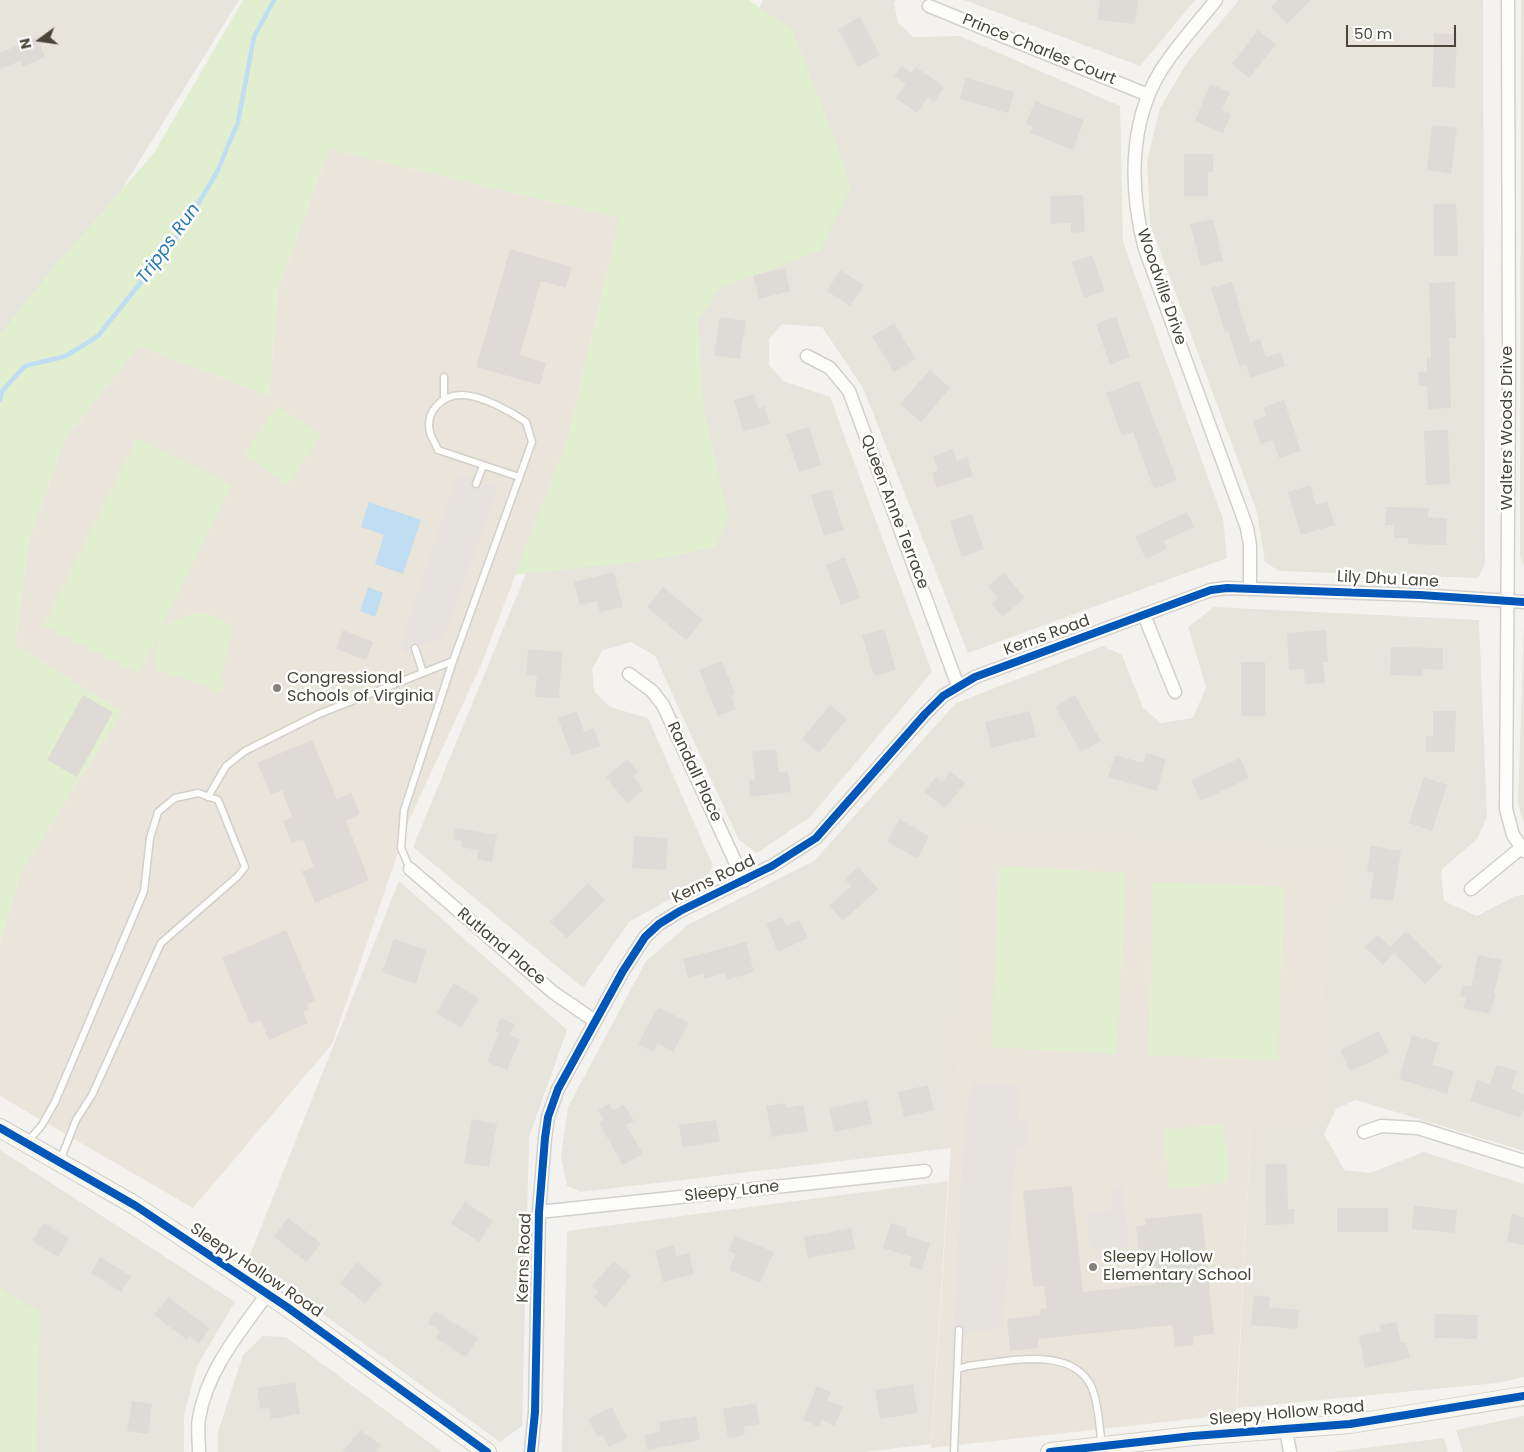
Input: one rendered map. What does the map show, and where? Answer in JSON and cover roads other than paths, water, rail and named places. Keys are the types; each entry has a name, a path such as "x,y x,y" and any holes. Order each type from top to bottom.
{"main road":[{"name":"Sleepy Hollow Road","path":"0,1128 136,1206 267,1294 487,1452"},
{"name":"Sleepy Hollow Road","path":"1050,1452 1193,1436 1286,1430 1400,1418 1524,1396"}],"street":[{"name":"Woodville Drive","path":"1216,0 1175,51 1148,95 1140,126 1135,158 1134,192 1136,215 1145,249 1243,513 1250,545 1250,587"},
{"name":"Walters Woods Drive","path":"1508,0 1506,808 1513,835 1523,849"},
{"name":"Prince Charles Court","path":"929,6 1148,95"},
{"name":"Queen Anne Terrace","path":"807,356 830,368 849,391 958,686"},
{"name":"Lily Dhu Lane","path":"1250,587 1524,602"},
{"name":"Kerns Road","path":"531,1452 535,1412 539,1212 548,1117 558,1089 645,937 659,924 680,911 744,881 799,850 816,838 925,714 958,686 975,677 1211,590 1250,587"},
{"path":"1144,615 1175,692"},
{"name":"Randall Place","path":"630,674 652,691 662,705 744,881"},
{"path":"1471,889 1523,849"},
{"name":"Rutland Place","path":"410,869 554,993 595,1022"},
{"path":"1364,1132 1381,1126 1418,1128 1524,1161"},
{"name":"Sleepy Lane","path":"539,1212 925,1171"},
{"path":"199,1452 199,1420 209,1384 221,1360 267,1294"},
{"path":"1286,1430 1290,1452"}],"lane":[{"path":"444,377 444,398"},
{"path":"410,869 401,848 404,810 453,661 532,442 526,422 507,408 463,395 444,398 431,412 430,432 438,450 519,477"},
{"path":"476,484 483,466"},
{"path":"415,648 422,673"},
{"path":"208,797 226,766 244,751 320,714 453,661"},
{"path":"26,1143 42,1126 55,1102 144,891 150,838 158,812 175,798 198,793 218,800 245,867 237,877 161,942 92,1096 76,1120 60,1162"},
{"path":"954,1452 959,1330"},
{"path":"958,1369 968,1366 1034,1359 1060,1360 1079,1370 1091,1387 1102,1446"}],"water":[{"path":"369,502 421,520 403,574 375,564 384,535 361,527"},
{"path":"368,587 383,593 375,617 360,611"}],"waterway":[{"name":"Tripps Run","path":"0,400 2,391 25,366 66,356 98,336 184,228 217,172 238,122 254,37 274,0"}],"place":[{"name":"Congressional Schools of Virginia","path":"277,688"},
{"name":"Sleepy Hollow Elementary School","path":"1093,1267"}]}
